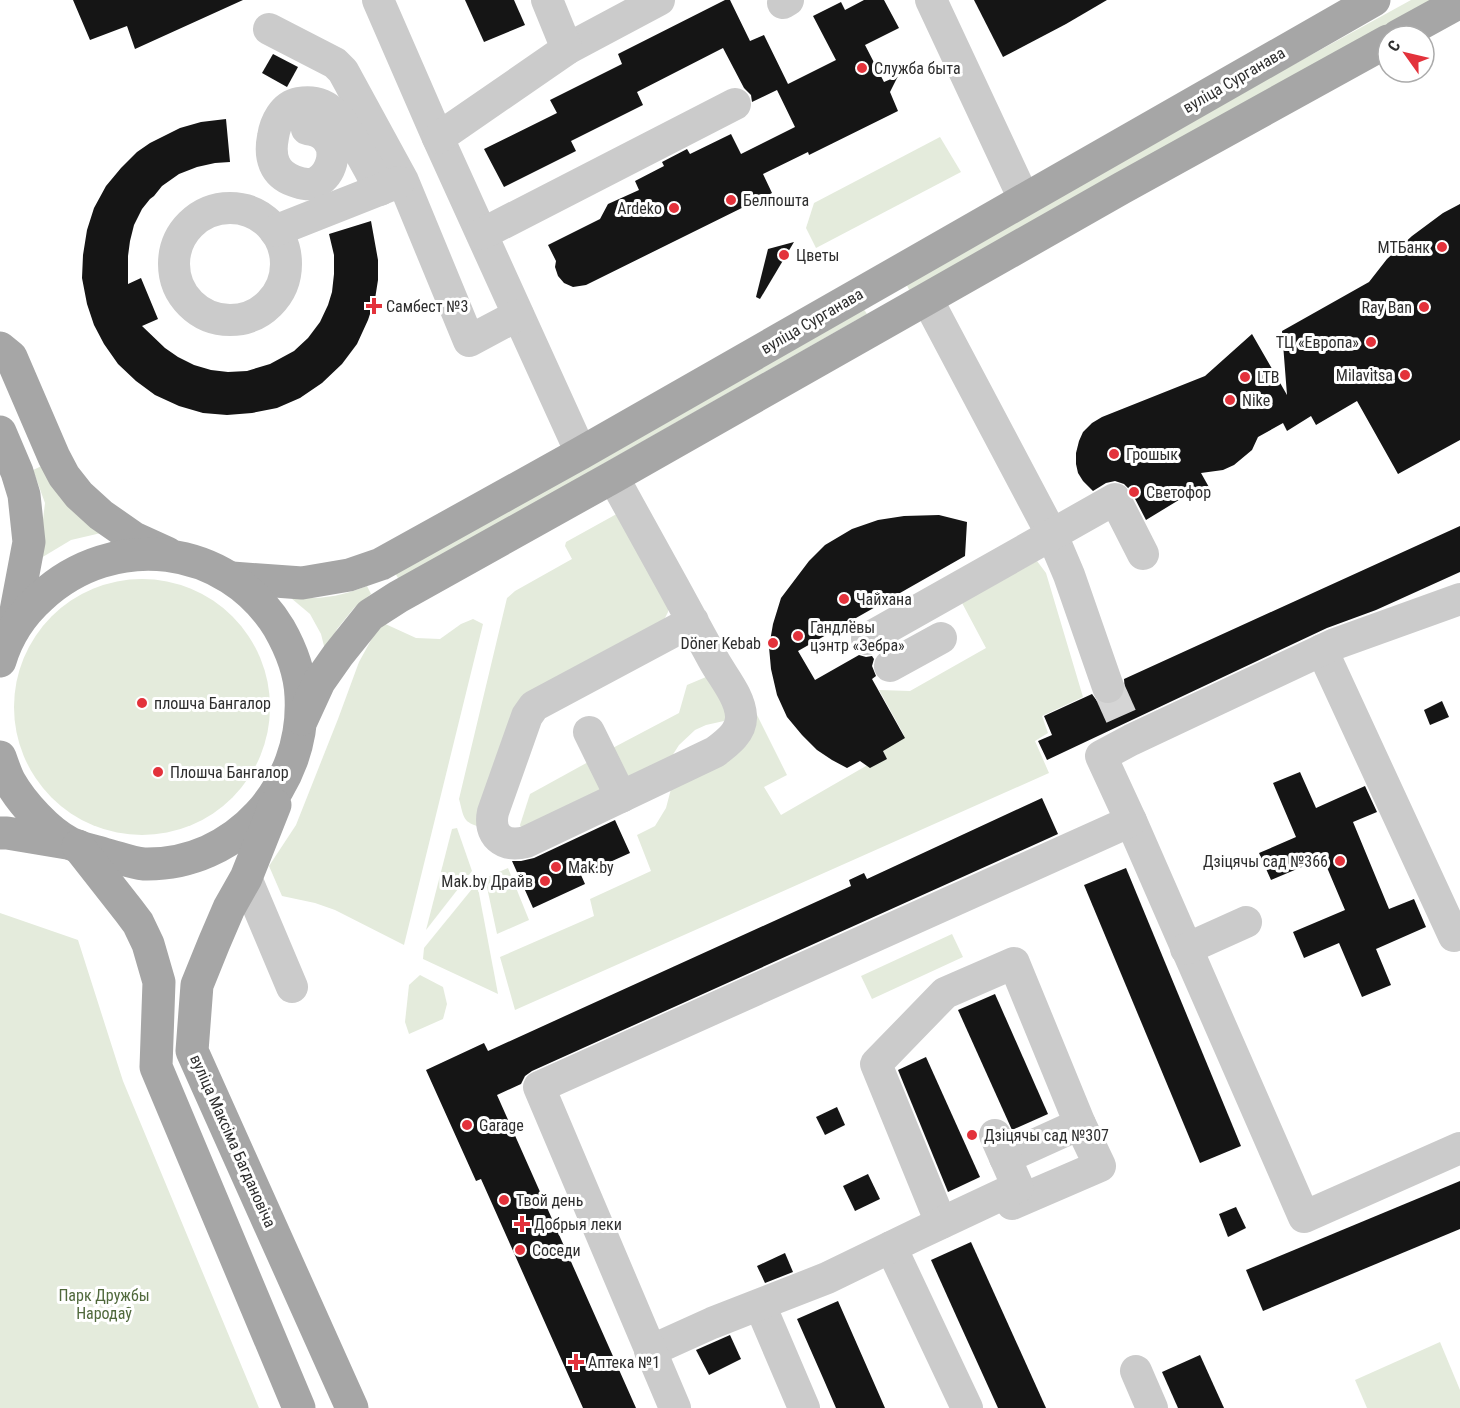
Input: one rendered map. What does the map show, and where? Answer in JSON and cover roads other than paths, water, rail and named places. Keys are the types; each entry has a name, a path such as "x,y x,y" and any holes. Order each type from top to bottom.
{"main road":[{"name":"вуліца Сурганава","path":"232,578 302,583 350,575 381,564 581,453 1374,0"},
{"path":"1420,24 1460,2"},
{"path":"302,719 319,682 338,655 370,615 398,597 1122,188 1376,48"},
{"path":"0,348 11,357 54,457 64,476 79,495 101,515 134,538 171,555 204,564 232,578 252,594 271,616 287,642 298,672 302,695 299,739 290,770 272,800 252,822 236,836 214,849 169,862 142,864 74,845 0,833"},
{"path":"0,432 24,495 29,543 6,646"},
{"path":"6,646 31,606 70,574 92,564 117,557 141,553 171,555"},
{"path":"0,757 9,782 24,804 42,822 74,845 109,884 138,922 148,944 159,982 156,1067 299,1408"},
{"name":"вуліца Максіма Багдановіча","path":"290,770 246,878 218,934 197,985 192,1052 352,1408"}],"lane":[{"path":"378,0 581,453"},
{"path":"548,0 567,48"},
{"path":"438,138 567,48 659,0"},
{"path":"930,0 1024,199"},
{"path":"270,28 334,63 343,71 392,185 469,341 518,315"},
{"path":"307,129 319,131 327,138 333,149 332,162 326,174 316,183 303,185 284,178 270,150 274,128 282,112 294,104 310,101 327,107 344,123 392,185"},
{"path":"482,234 735,104"},
{"path":"275,231 392,185"},
{"path":"927,299 1052,535 1070,575 1108,687"},
{"path":"613,477 693,621 739,705 741,726 729,741 715,752 621,797 519,844 498,838 491,821 493,812 527,716 534,706 693,621"},
{"path":"867,639 1115,500 1143,554"},
{"path":"1460,599 1335,644 1128,733 1101,756 1304,1217 1460,1148"},
{"path":"890,666 941,638"},
{"path":"1322,650 1454,936"},
{"path":"589,732 621,797"},
{"path":"675,1408 538,1087 1131,821"},
{"path":"246,878 292,987"},
{"path":"1186,949 1246,922"},
{"path":"941,1223 876,1064 945,993 1014,963 1080,1124 1100,1166 1012,1204 1007,1193"},
{"path":"650,1351 712,1323 826,1278 1007,1193 1018,1187 1000,1146 1080,1124"},
{"path":"891,1247 967,1408"},
{"path":"760,1305 804,1408"},
{"path":"1136,1371 1152,1408"}],"tunnel":[{"path":"1108,687 1125,725"}],"place":[{"name":"Служба быта","path":"862,68"},
{"name":"Белпошта","path":"731,200"},
{"name":"Ardeko","path":"674,208"},
{"name":"МТБанк","path":"1442,247"},
{"name":"Цветы","path":"784,255"},
{"name":"Самбест №3","path":"374,306"},
{"name":"Ray Ban","path":"1424,307"},
{"name":"ТЦ «Европа»","path":"1371,342"},
{"name":"Milavitsa","path":"1405,375"},
{"name":"LTB","path":"1245,377"},
{"name":"Nike","path":"1230,400"},
{"name":"Грошык","path":"1114,454"},
{"name":"Светофор","path":"1134,492"},
{"name":"Чайхана","path":"844,599"},
{"name":"Гандлёвы цэнтр «Зебра»","path":"798,636"},
{"name":"Döner Kebab","path":"773,643"},
{"name":"плошча Бангалор","path":"142,703"},
{"name":"Плошча Бангалор","path":"158,772"},
{"name":"Дзіцячы сад №366","path":"1340,861"},
{"name":"Mak.by","path":"556,867"},
{"name":"Маk.by Драйв","path":"545,881"},
{"name":"Garage","path":"467,1125"},
{"name":"Дзіцячы сад №307","path":"972,1135"},
{"name":"Твой день","path":"504,1200"},
{"name":"Добрыя леки","path":"522,1224"},
{"name":"Соседи","path":"520,1250"},
{"name":"Аптека №1","path":"576,1362"}],"park label":[{"name":"Парк Дружбы Народаў","path":"104,1304"}]}
